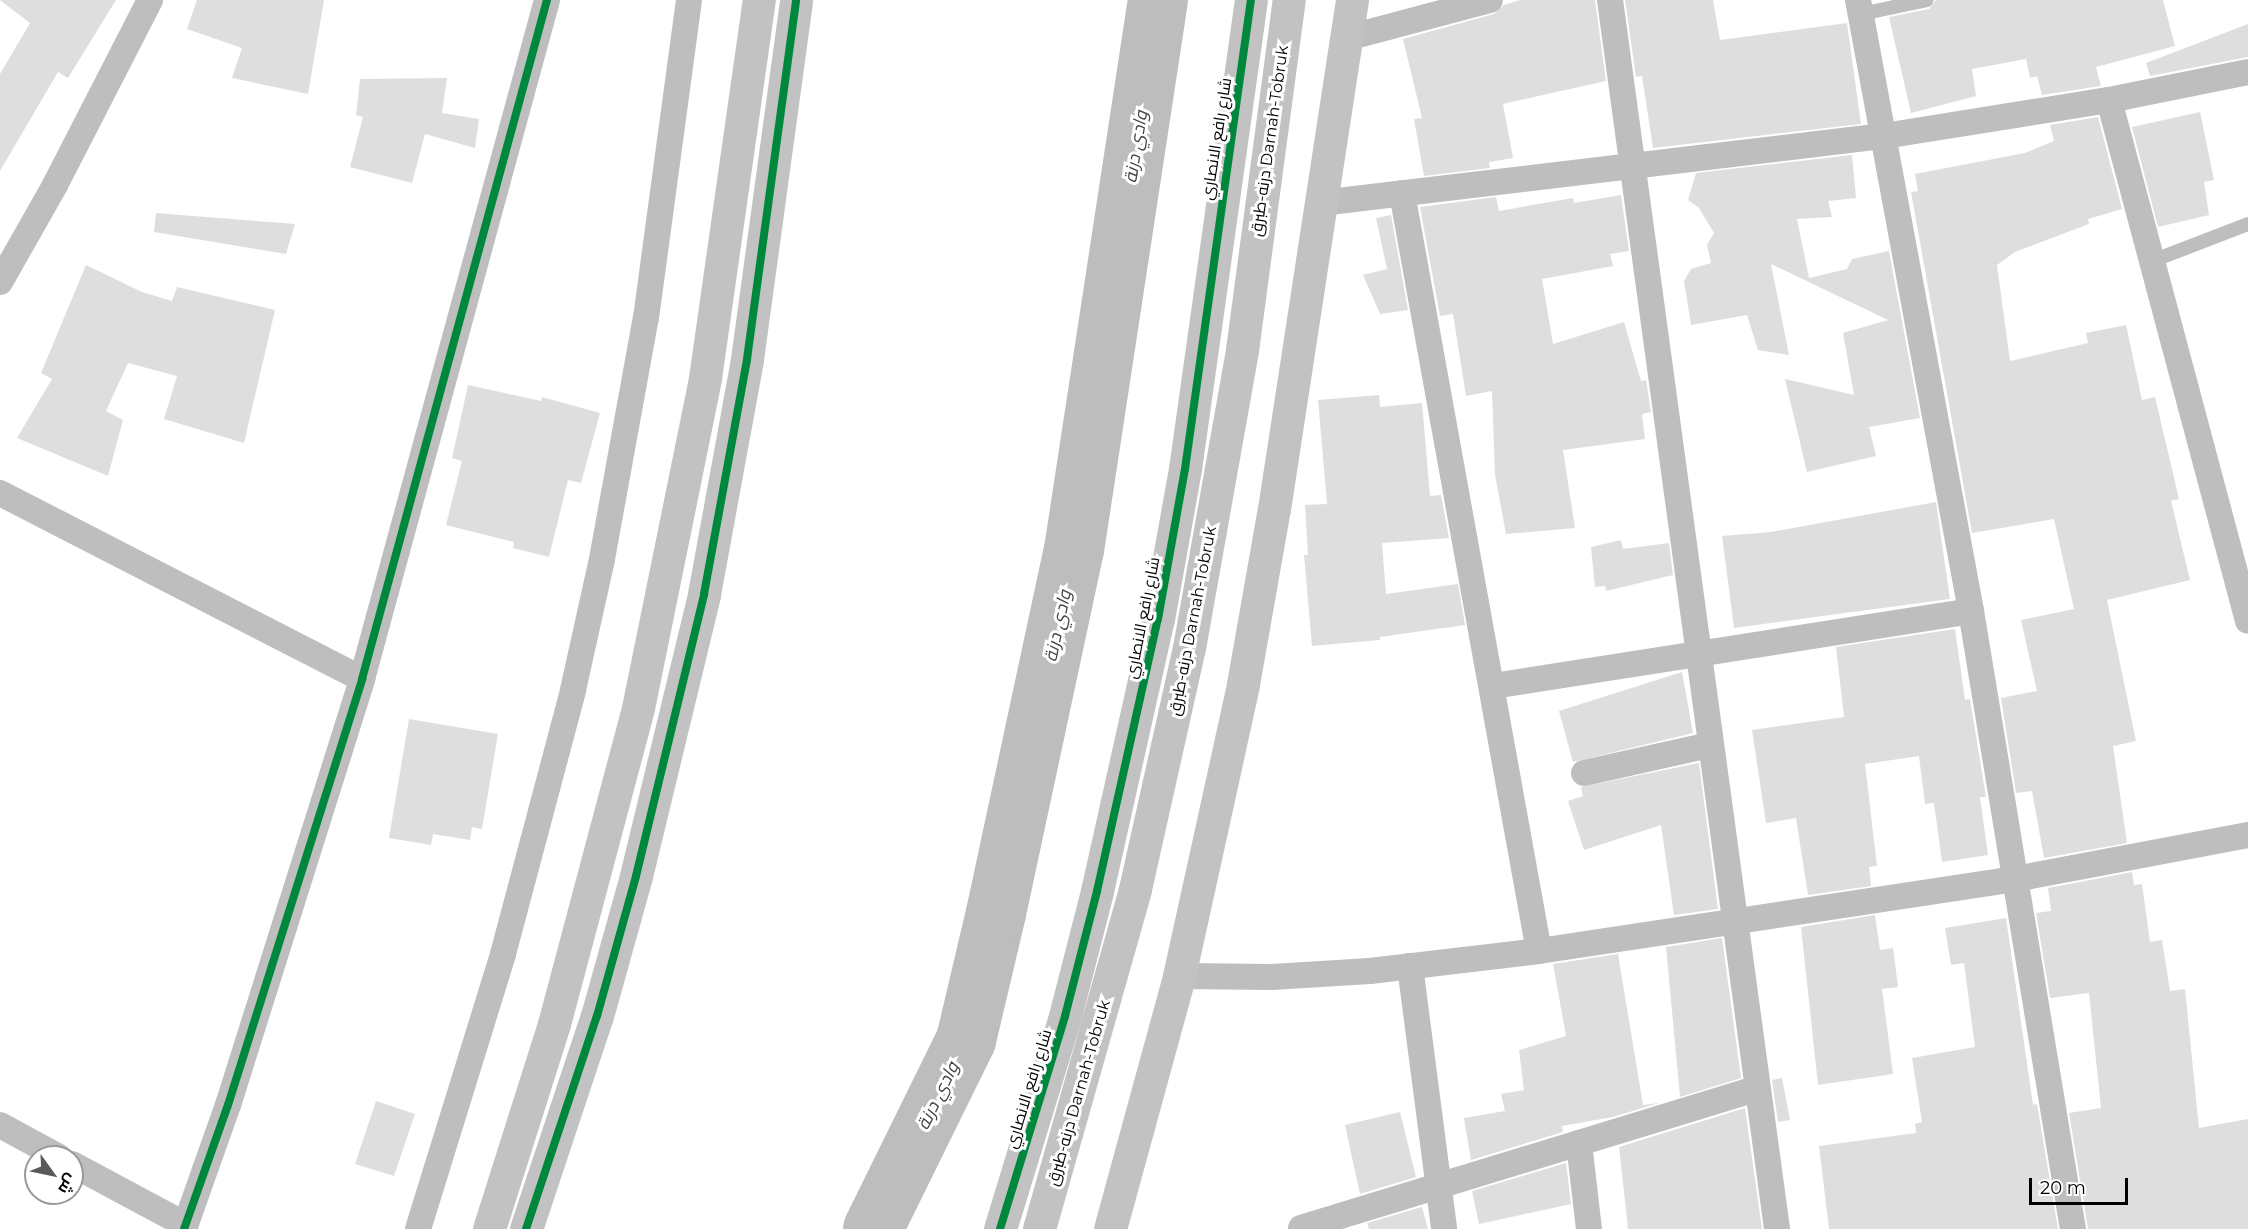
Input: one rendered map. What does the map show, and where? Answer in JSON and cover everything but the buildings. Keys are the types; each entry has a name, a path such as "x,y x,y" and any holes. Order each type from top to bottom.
{"street":[{"path":"0,282 55,186 150,0"},
{"path":"84,1171 185,1227 228,1105 362,678 547,0"},
{"path":"418,1229 503,954 573,690 609,526 644,329 689,0"},
{"path":"489,1229 554,1024 638,708 705,378 759,0"},
{"path":"526,1229 597,1016 633,887 704,594 747,359 796,0"},
{"name":"شارع رافع الانصاري","path":"1000,1229 1065,1016 1095,903 1158,619 1186,458 1251,0"},
{"name":"درنه-طبرق Darnah-Tobruk","path":"1039,1229 1135,889 1189,648 1242,350 1289,0"},
{"path":"1110,1229 1179,976 1243,684 1352,0"},
{"path":"1347,38 1462,4 1490,0"},
{"path":"1610,0 1634,164 1709,745 1777,1229"},
{"path":"1859,7 1971,611 2073,1229"},
{"path":"1321,203 1884,136 2109,100 2248,72"},
{"path":"2109,100 2248,621"},
{"path":"1402,193 1493,686 1539,951"},
{"path":"0,493 362,678"},
{"path":"1493,686 1971,611"},
{"path":"1584,773 1709,745"},
{"path":"1179,976 1272,977 1410,966 1539,951 2015,879 2248,835"},
{"path":"1410,966 1444,1229"},
{"path":"1300,1228 1757,1089"},
{"path":"0,1125 37,1145"},
{"path":"1579,1143 1589,1229"}],"lane":[{"path":"1859,7 1927,0"},
{"path":"2152,261 2248,224"}],"waterway":[{"name":"وادي درنة","path":"873,1229 966,1040 996,913 1074,550 1158,0"}],"cycle path":[{"path":"184,1229 228,1105 362,679 547,0"},
{"path":"526,1229 597,1016 636,876 704,594 747,359 796,0"},
{"path":"1000,1229 1065,1016 1097,891 1158,619 1185,469 1251,0"}]}
